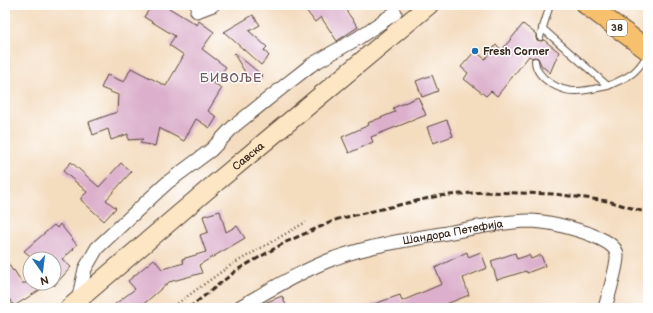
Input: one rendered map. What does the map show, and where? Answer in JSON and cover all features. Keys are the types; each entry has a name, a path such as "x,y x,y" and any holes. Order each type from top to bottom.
{"main road":[{"name":"Савска","path":"74,304 206,191 396,14 429,5"},
{"name":"38","path":"587,5 648,50"}],"street":[{"path":"197,11 213,5"},
{"path":"74,304 85,269 97,248 168,182 211,150 234,126 311,65 396,14"},
{"name":"Шандора Петефија","path":"238,308 298,274 336,258 374,246 489,225 529,221 564,226 598,237 615,249 617,255 616,264 605,308"}],"lane":[{"path":"540,37 550,5"},
{"path":"542,28 608,86"},
{"path":"535,61 540,74 550,83 562,89 577,91 608,86 628,77 639,69 648,54"}],"path":[{"path":"171,308 228,267 306,222"}],"building":[{"path":"152,5 164,5 197,25 199,21 214,32 202,49 226,67 213,83 222,88 208,111 217,117 210,128 196,119 184,141 159,128 155,146 140,143 143,139 128,140 128,134 111,140 108,129 93,135 89,122 117,112 118,95 101,88 107,75 124,82 131,68 166,86 184,55 169,45 175,36 144,17"},
{"path":"302,5 342,5 358,27 337,41 321,17 315,22"},
{"path":"253,15 260,25 249,31 267,47 264,50 269,56 261,65 224,32"},
{"path":"523,24 536,34 537,40 544,40 559,52 550,73 541,65 538,58 532,58 529,56 497,96 491,91 486,96 464,79 468,73 461,67 475,51 485,59 496,45 502,50"},
{"path":"235,53 263,76 256,84 248,77 234,54"},
{"path":"432,75 438,91 422,97 416,81"},
{"path":"418,97 426,115 371,137 373,142 349,153 342,137 369,125 368,123 395,112 393,108"},
{"path":"447,120 453,136 433,143 427,127"},
{"path":"71,162 99,187 121,163 131,172 106,200 116,208 104,221 81,200 87,192 63,171"},
{"path":"220,211 226,232 237,226 245,238 199,265 202,273 169,282 139,308 110,308 135,289 128,281 154,259 162,269 184,263 182,259 206,252 200,235 208,232 203,216"},
{"path":"60,224 77,245 62,259 62,251 24,251 54,225 57,228"},
{"path":"467,252 468,257 481,252 487,268 463,278 469,295 444,305 445,308 368,308 368,306 400,295 402,301 442,284 435,268"},
{"path":"515,253 517,259 529,255 531,259 541,255 545,266 527,273 526,271 497,280 491,261"},
{"path":"5,259 22,283 22,291 38,291 14,306 5,293"},
{"path":"62,259 71,267 62,277"},
{"path":"282,296 287,308 254,308 257,306"}],"railway":[{"path":"189,308 237,270 286,242 338,219 438,196 485,192 554,194 608,201 648,213"}],"place":[{"name":"Fresh Corner","path":"475,51"}],"district":[{"name":"БИВОЉЕ","path":"231,78"}]}
